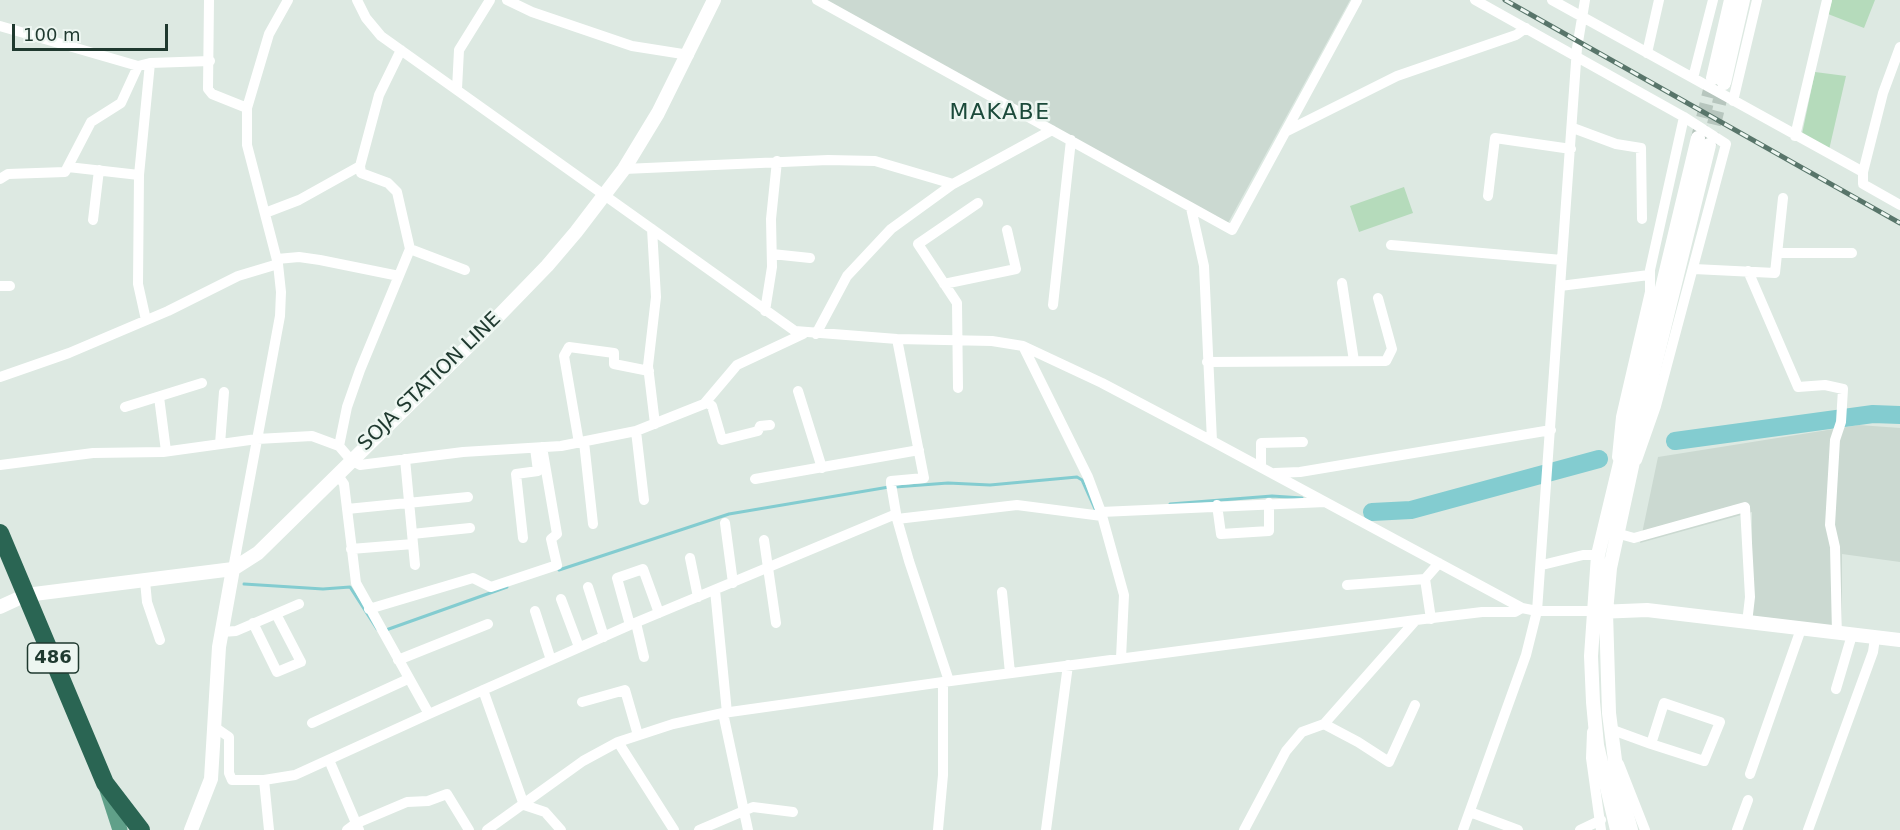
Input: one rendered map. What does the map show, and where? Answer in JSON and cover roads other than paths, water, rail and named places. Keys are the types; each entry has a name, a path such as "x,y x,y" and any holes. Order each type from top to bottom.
{"highway":[{"name":"486","path":"0,533 105,783 130,825"}],"street":[{"path":"209,0 208,89 212,94 247,108"},
{"path":"194,829 206,797 213,768 222,632 280,316 277,261 247,145 247,108 269,34 288,0"},
{"path":"357,0 376,31 401,51 765,311 803,334"},
{"path":"457,89 459,50 466,33 490,0"},
{"path":"507,0 532,12 632,46 688,55"},
{"name":"SOJA STATION LINE","path":"0,607 26,595 233,569 258,553 547,266 624,169 658,113 714,0"},
{"path":"817,0 1232,230 1356,0"},
{"path":"1475,0 1684,117 1726,144 1650,425 1624,469"},
{"path":"1552,0 1863,172"},
{"path":"1463,830 1526,655 1537,611 1577,58 1585,0"},
{"path":"1647,53 1659,0"},
{"path":"1693,78 1713,0"},
{"path":"1731,0 1719,80 1743,0"},
{"path":"1733,101 1757,0"},
{"path":"1795,136 1827,0"},
{"path":"0,26 138,66 150,63 210,61"},
{"path":"1284,132 1397,76 1516,35 1526,28"},
{"path":"1900,47 1883,93 1863,172 1863,184 1900,205"},
{"path":"339,446 347,406 410,249 403,208 397,192 388,183 361,173 360,166 379,95 401,51"},
{"path":"146,320 138,284 139,175 150,63"},
{"path":"0,178 8,174 61,174 68,167 91,122 121,103 138,66"},
{"path":"1617,830 1597,745 1591,656 1616,534 1624,469 1621,417 1650,292 1649,275 1684,117"},
{"path":"1573,128 1616,144 1641,148 1642,219"},
{"path":"816,334 836,294 862,258 891,229 953,184 1052,130"},
{"path":"1488,196 1495,138 1571,149"},
{"path":"1053,305 1071,140"},
{"path":"1631,830 1618,784 1610,729 1599,612 1598,555 1624,469 1704,141"},
{"path":"624,169 777,161 874,162 953,184"},
{"path":"765,311 770,287 771,219 777,161"},
{"path":"265,213 298,200 360,166"},
{"path":"68,167 139,175"},
{"path":"93,220 99,171"},
{"path":"1694,269 1775,273 1783,198"},
{"path":"958,388 957,303 918,244 978,203"},
{"path":"1191,208 1204,266 1212,441"},
{"path":"652,229 656,297 649,371 655,424"},
{"path":"944,284 1016,269 1007,230"},
{"path":"1391,245 1562,260"},
{"path":"410,249 465,270"},
{"path":"1777,253 1852,253"},
{"path":"772,254 810,258"},
{"path":"0,377 69,353 146,320 238,276 277,261 299,257 399,276"},
{"path":"1748,271 1798,387 1826,386 1843,389 1841,416 1835,440 1830,525 1834,547 1838,633"},
{"path":"1560,286 1649,275"},
{"path":"1342,283 1354,361"},
{"path":"1207,362 1386,361 1391,354 1378,298"},
{"path":"0,465 93,453 166,451 257,439 312,436 339,446 351,460 360,465 463,452 581,442 636,431 706,402 737,365 803,334 1013,342 1262,466 1522,608 1537,611 1599,612 1647,610 1900,640"},
{"path":"897,339 924,478 891,481 891,487 896,517 946,681 943,775 938,830"},
{"path":"1023,346 1088,477 1101,514 1124,595 1122,658"},
{"path":"593,524 581,442 564,356 569,347 614,353 614,364 649,371"},
{"path":"125,407 202,383"},
{"path":"798,391 822,468"},
{"path":"220,444 225,392"},
{"path":"159,397 166,451"},
{"path":"706,402 712,406 722,440 758,431 760,426 771,425"},
{"path":"1274,473 1300,472 1551,430"},
{"path":"636,431 644,500"},
{"path":"1262,466 1261,443 1303,442"},
{"path":"523,538 516,474 538,471 539,447"},
{"path":"369,609 473,578 491,587 557,565 550,538 557,534 539,447"},
{"path":"755,479 919,450"},
{"path":"405,459 415,565"},
{"path":"337,474 344,484 356,583 429,714"},
{"path":"347,509 468,497"},
{"path":"1217,505 1221,534 1240,533 1269,531 1269,502"},
{"path":"216,728 229,737 229,772 232,780 264,780 295,775 579,647 896,517 1017,505 1101,514 1269,502 1326,502"},
{"path":"1616,534 1634,538 1745,507 1750,597 1747,623"},
{"path":"725,523 733,583"},
{"path":"351,549 470,528"},
{"path":"764,540 776,623"},
{"path":"1542,565 1583,555 1598,555"},
{"path":"690,558 698,597"},
{"path":"1347,585 1425,579 1439,563"},
{"path":"644,657 617,578 643,569 659,614"},
{"path":"1425,579 1431,619"},
{"path":"145,581 147,602 160,640"},
{"path":"588,587 604,637"},
{"path":"715,590 725,713 748,830"},
{"path":"1002,592 1010,673"},
{"path":"561,599 579,647"},
{"path":"222,632 236,631 299,604"},
{"path":"487,830 524,805 561,775 618,742 673,724 725,713 946,681 1416,620 1482,612 1515,612 1522,608"},
{"path":"535,610 551,660"},
{"path":"253,623 277,672 301,662 276,614"},
{"path":"1244,830 1286,751 1302,732 1324,724 1416,620"},
{"path":"398,660 489,624"},
{"path":"1750,774 1801,629"},
{"path":"1836,689 1852,635"},
{"path":"1808,830 1873,652 1875,638"},
{"path":"1046,830 1068,665"},
{"path":"312,723 408,679"},
{"path":"483,690 524,805"},
{"path":"582,702 625,690 638,735"},
{"path":"1610,729 1651,744 1704,760 1720,722 1664,703 1651,744"},
{"path":"1324,724 1389,762 1414,705"},
{"path":"1580,830 1601,825 1590,743 1595,717"},
{"path":"618,742 674,830"},
{"path":"1613,750 1645,830"},
{"path":"329,760 354,828 407,802 428,801 447,794 469,830"},
{"path":"264,780 269,830"},
{"path":"1737,830 1748,800"},
{"path":"524,805 545,812 561,830"},
{"path":"699,830 753,807 793,812"},
{"path":"1470,812 1518,830"},
{"path":"130,825 147,830"}],"waterway":[{"path":"1675,441 1873,414 1900,415"},
{"path":"1372,512 1411,510 1599,459"},
{"path":"895,487 948,483 990,485 1077,477 1082,480 1095,509"},
{"path":"559,570 729,514 889,487"},
{"path":"1170,504 1272,496 1302,498"},
{"path":"244,584 323,589 350,587 377,629"},
{"path":"386,630 507,587"}],"tunnel":[{"path":"1698,138 1713,78"},
{"path":"1709,145 1724,83"}],"railway":[{"path":"1505,0 1900,223"}],"district":[{"name":"MAKABE","path":"1000,113"}]}
